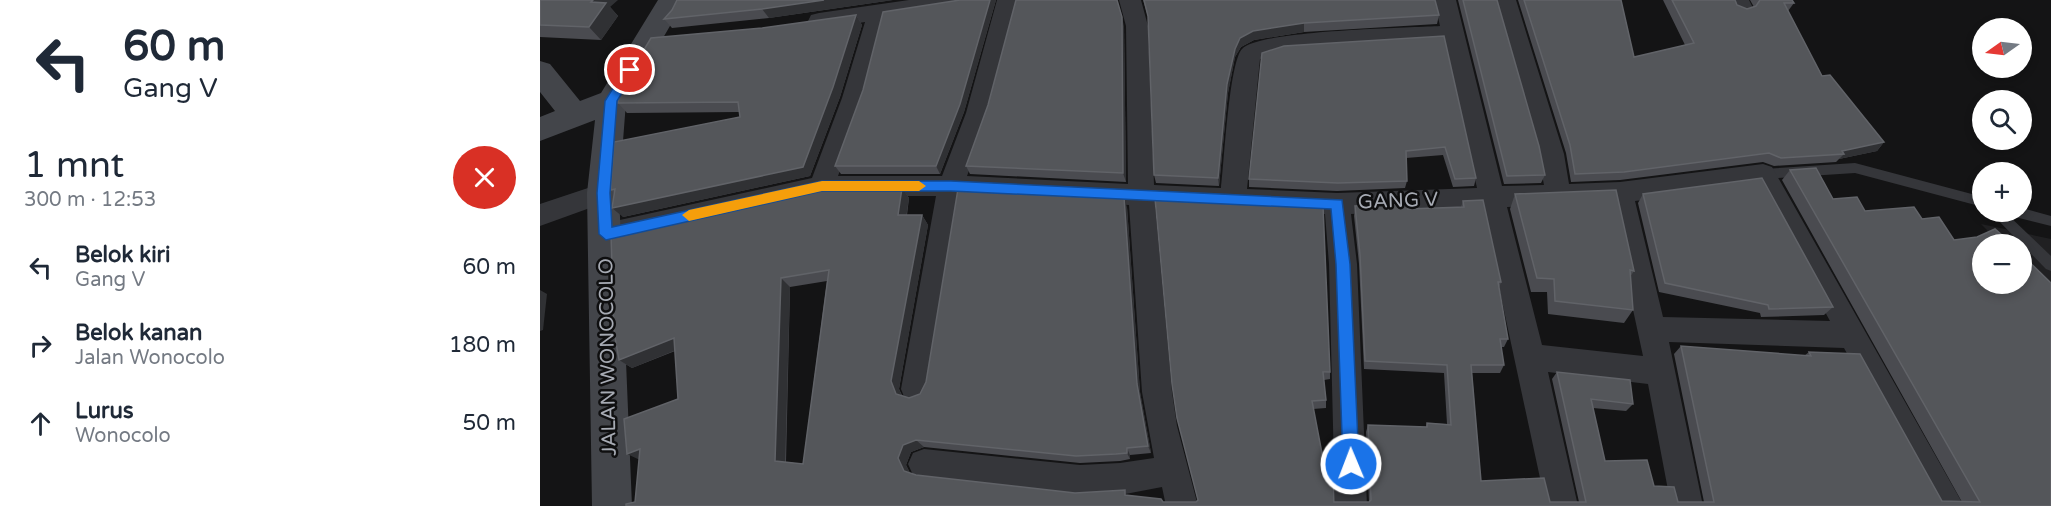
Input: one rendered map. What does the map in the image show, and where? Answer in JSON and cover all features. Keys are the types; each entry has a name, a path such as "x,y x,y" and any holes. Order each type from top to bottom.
{"main road":[{"path":"540,129 611,101 672,0"},
{"path":"540,71 575,116"},
{"name":"JALAN WONOCOLO","path":"611,101 603,193 606,234 612,506"}],"street":[{"path":"802,23 848,8 872,15 961,0"},
{"path":"916,389 951,186 978,113 1008,0"},
{"path":"1130,0 1137,26 1141,197 1157,392 1162,426 1182,506"},
{"path":"1445,0 1530,357 1562,506"},
{"path":"1505,0 1551,154 1558,194"},
{"path":"822,186 854,98 876,21 872,15"},
{"path":"1233,201 1246,68 1250,55 1257,50 1284,44 1453,33"},
{"path":"648,39 680,36"},
{"path":"1763,174 1948,506"},
{"name":"GANG V","path":"606,234 822,186 951,186 1141,197 1337,204 1620,192 1763,174"},
{"path":"1620,192 1687,506"},
{"path":"540,215 603,193"},
{"path":"1337,204 1343,264 1351,506"},
{"path":"1651,329 1852,335"},
{"path":"1530,357 1660,372"},
{"path":"924,464 1080,481 1173,470"}],"lane":[{"path":"1763,174 1855,168 1972,199"},
{"path":"2032,216 2051,221"},
{"path":"2007,222 2051,266"}],"shaded area":[{"path":"1981,224 2028,234 1991,234"},
{"path":"2032,235 2051,239 2051,296 2032,276"}],"building":[{"path":"540,0 593,0 591,2 606,3 589,27 540,25"},
{"path":"677,0 824,0 664,19"},
{"path":"960,0 990,0 960,104 936,166 835,166 863,90 883,12"},
{"path":"1016,0 1117,0 1122,17 1123,173 966,166 988,105"},
{"path":"1144,0 1435,0 1439,15 1304,23 1253,31 1240,38 1235,49 1227,84 1218,178 1154,175 1148,16"},
{"path":"1463,0 1497,0 1539,146 1545,175 1507,176"},
{"path":"1524,0 1621,0 1634,57 1694,43 1672,0 1735,0 1737,5 1747,9 1756,6 1760,0 1792,0 1794,3 1784,3 1822,76 1830,75 1884,142 1842,151 1844,154 1781,158 1769,153 1624,172 1575,174 1570,145"},
{"path":"856,15 833,87 803,167 612,208 615,189 611,190 614,142 740,117 738,102 618,103 618,93 651,38 762,28"},
{"path":"1444,36 1476,178 1455,179 1445,147 1406,151 1407,181 1338,183 1249,179 1262,53 1284,46"},
{"path":"1816,168 1833,199 1857,197 1865,211 1914,207 1922,219 1939,217 1954,240 1972,238 1972,294 2032,294 2032,265 2051,283 2051,506 626,506 626,504 635,502 640,449 627,454 624,419 678,399 674,338 619,360 614,332 611,234 814,188 902,188 898,215 922,215 891,381 896,394 909,398 920,394 926,382 958,189 1124,197 1137,384 1148,446 1127,448 1127,453 1076,456 916,440 903,445 898,458 904,471 916,475 1075,493 1125,490 1125,495 1161,499 1163,502 1196,502 1198,500 1177,418 1172,384 1155,198 1323,206 1330,372 1323,372 1326,400 1312,401 1324,464 1333,463 1334,502 1369,502 1371,500 1368,425 1427,427 1427,423 1451,425 1447,365 1365,361 1360,255 1355,206 1408,204 1408,209 1464,207 1463,201 1483,200 1501,282 1498,282 1508,339 1500,339 1504,365 1471,365 1481,481 1544,478 1550,502 1586,502 1557,372 1630,380 1633,404 1591,399 1605,461 1647,460 1654,486 1674,487 1678,502 1714,502 1681,346 1811,356 1809,352 1860,354 1942,501 1980,502 1790,170","holes":["829,270 803,464 775,461 781,278"]},
{"path":"1762,178 1833,307 1769,309 1768,305 1665,283 1643,194"},
{"path":"1616,190 1634,271 1630,270 1633,310 1555,301 1554,279 1537,278 1515,194"},
{"path":"1995,229 2001,234 1984,234"}],"slow traffic":[{"path":"689,215 822,186 919,186"}],"route":[{"path":"630,70 611,101 603,193 606,234 822,186 951,186 1141,197 1337,204 1343,264 1351,464"}]}
